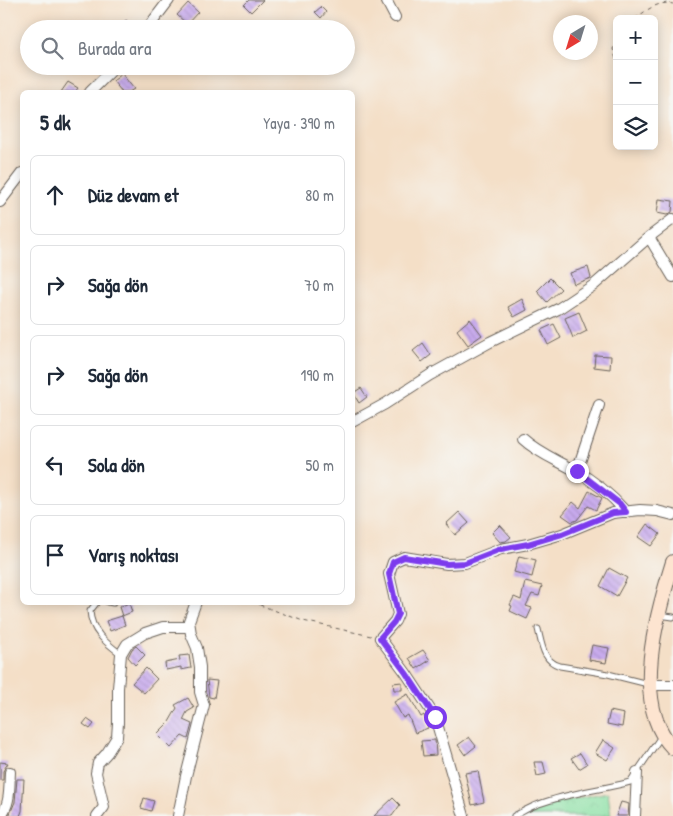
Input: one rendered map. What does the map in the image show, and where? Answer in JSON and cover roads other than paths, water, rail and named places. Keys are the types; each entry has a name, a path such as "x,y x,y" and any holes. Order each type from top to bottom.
{"main road":[{"path":"673,562 659,615 652,654 651,685 654,713 662,735 673,748"}],"street":[{"path":"154,20 169,0"},
{"path":"386,0 395,16"},
{"path":"92,90 107,75"},
{"path":"0,202 20,176"},
{"path":"355,420 385,404 430,375 490,342 558,309 594,285 649,237 673,219"},
{"path":"649,237 673,277"},
{"path":"577,471 599,405"},
{"path":"524,439 533,448 577,471 620,504 626,512"},
{"path":"464,816 435,717 380,638 394,622 398,614 389,574 393,562 404,557 447,564 465,563 501,549 528,544 562,534 613,513 640,510 673,515"},
{"path":"178,816 204,705 200,692 200,667 197,648 189,621 195,605"},
{"path":"97,816 104,807 96,773 98,763 117,737 121,654 127,644 144,633 163,627 190,627"},
{"path":"651,685 673,685"},
{"path":"0,816 6,810 10,772"},
{"path":"635,816 637,772"}],"lane":[{"path":"95,605 90,611 93,625 102,637 121,654"},
{"path":"659,615 673,617"},
{"path":"538,629 544,654 553,664 608,674 651,685"},
{"path":"514,816 537,804 630,782 662,735"}]}
